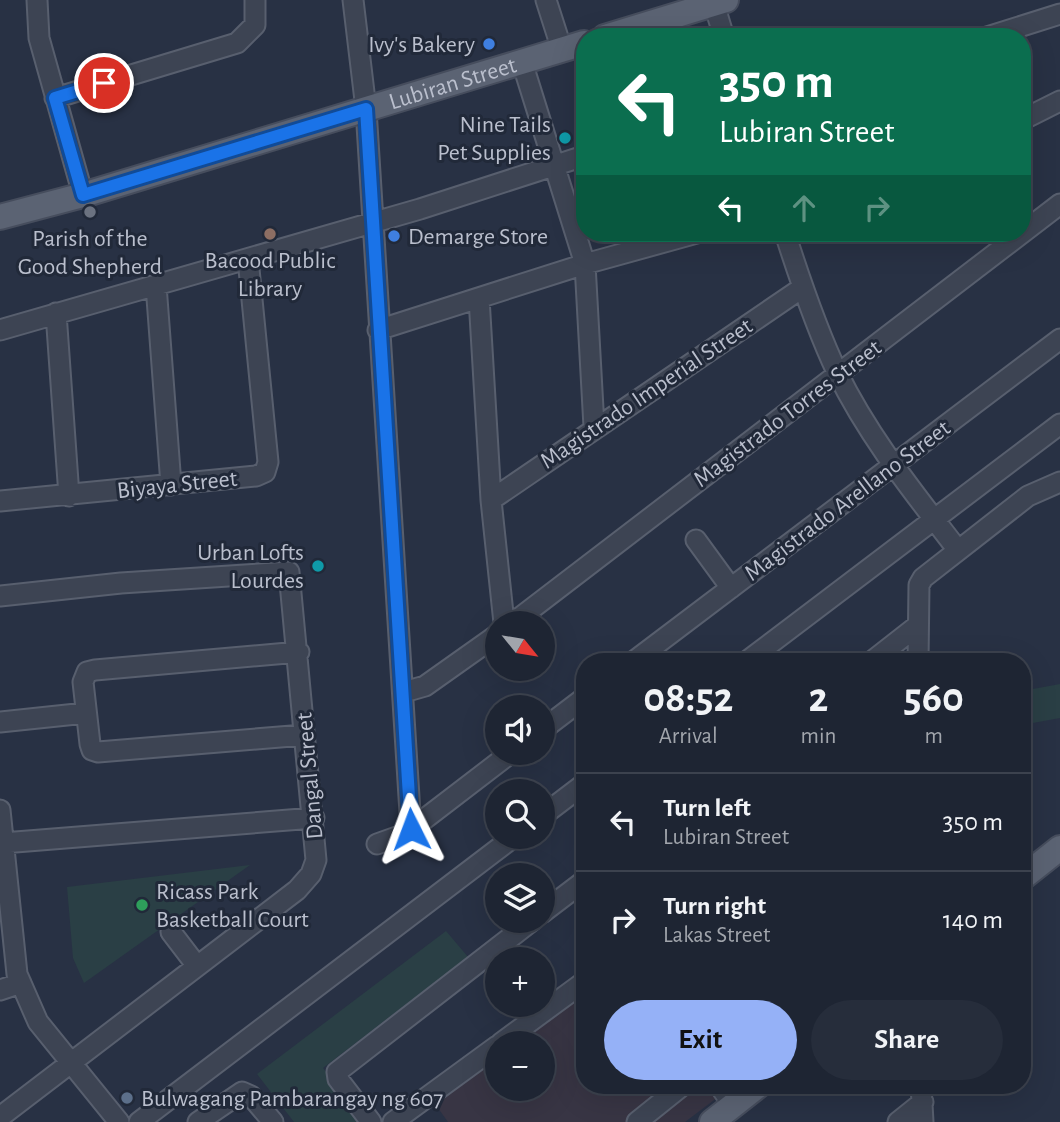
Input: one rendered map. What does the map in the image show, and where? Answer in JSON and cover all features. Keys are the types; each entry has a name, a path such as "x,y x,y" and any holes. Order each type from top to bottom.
{"main road":[{"path":"635,28 720,2"},
{"name":"Lubiran Street","path":"0,217 83,195 573,46"},
{"path":"1031,871 1060,848"},
{"path":"712,1122 726,1095"}],"street":[{"path":"37,0 39,38 83,195"},
{"path":"55,98 237,43 245,38 255,25 255,0"},
{"path":"353,0 366,109 411,829"},
{"path":"546,0 573,46"},
{"path":"720,2 723,28"},
{"path":"1016,28 1060,14"},
{"path":"522,62 576,234"},
{"path":"1031,116 1060,101"},
{"path":"0,330 372,223 576,158"},
{"name":"Magistrado Torres Street","path":"1031,226 1060,204"},
{"path":"578,242 585,264 594,427"},
{"path":"378,330 585,264 664,242"},
{"path":"788,242 803,288 838,374 893,466 957,549"},
{"name":"Magistrado Torres Street","path":"529,611 1010,242"},
{"name":"Biyaya Street","path":"0,501 256,476 265,472 268,462 247,259"},
{"path":"156,285 171,485"},
{"name":"Magistrado Imperial Street","path":"491,500 594,427 803,288"},
{"path":"479,298 491,500 503,611"},
{"path":"56,313 69,496"},
{"name":"Magistrado Arellano Street","path":"645,653 1060,339"},
{"path":"758,653 1060,424"},
{"path":"918,653 917,626 923,578 1028,496 1060,482"},
{"path":"696,540 731,588"},
{"name":"Dangal Street","path":"0,596 281,570 289,572 292,579 299,652 316,860 312,874 297,890 0,1117"},
{"path":"882,653 917,626"},
{"path":"404,692 425,686 485,644"},
{"path":"299,652 87,672 83,682 90,744 92,750 98,752 304,735"},
{"path":"555,720 576,704"},
{"path":"0,722 86,713"},
{"path":"377,844 398,838 495,765"},
{"path":"555,806 576,790"},
{"path":"0,810 17,974 38,1021 119,1122"},
{"path":"3,843 314,818"},
{"path":"139,1122 498,849"},
{"path":"555,903 576,887"},
{"path":"171,932 197,966"},
{"path":"371,1122 336,1074 516,933"},
{"path":"0,990 21,983"},
{"path":"517,1031 576,988"},
{"path":"393,1122 485,1054"},
{"path":"198,1122 242,1092 251,1096 274,1122"},
{"path":"637,1122 672,1094"},
{"path":"898,1122 922,1103"}],"shaded area":[{"path":"576,995 576,1094 722,1094 685,1122 448,1122 433,1101 485,1063 485,1101 555,1101 555,1031 527,1031 546,1017 555,1017 555,1010"}],"green space":[{"path":"1060,684 1060,718 1031,723 1031,689"},
{"path":"250,865 84,983 73,958 67,887"},
{"path":"446,931 468,957 323,1068 365,1122 294,1122 257,1074"}],"place":[{"name":"Ivy's Bakery","path":"489,44"},
{"name":"Nine Tails Pet Supplies","path":"565,138"},
{"name":"Parish of the Good Shepherd","path":"90,212"},
{"name":"Bacood Public Library","path":"270,234"},
{"name":"Demarge Store","path":"394,236"},
{"name":"Urban Lofts Lourdes","path":"318,566"},
{"name":"Ricass Park Basketball Court","path":"142,905"},
{"name":"Bulwagang Pambarangay ng 607","path":"127,1098"}],"route":[{"path":"104,83 55,98 83,195 366,109 411,829"}]}
